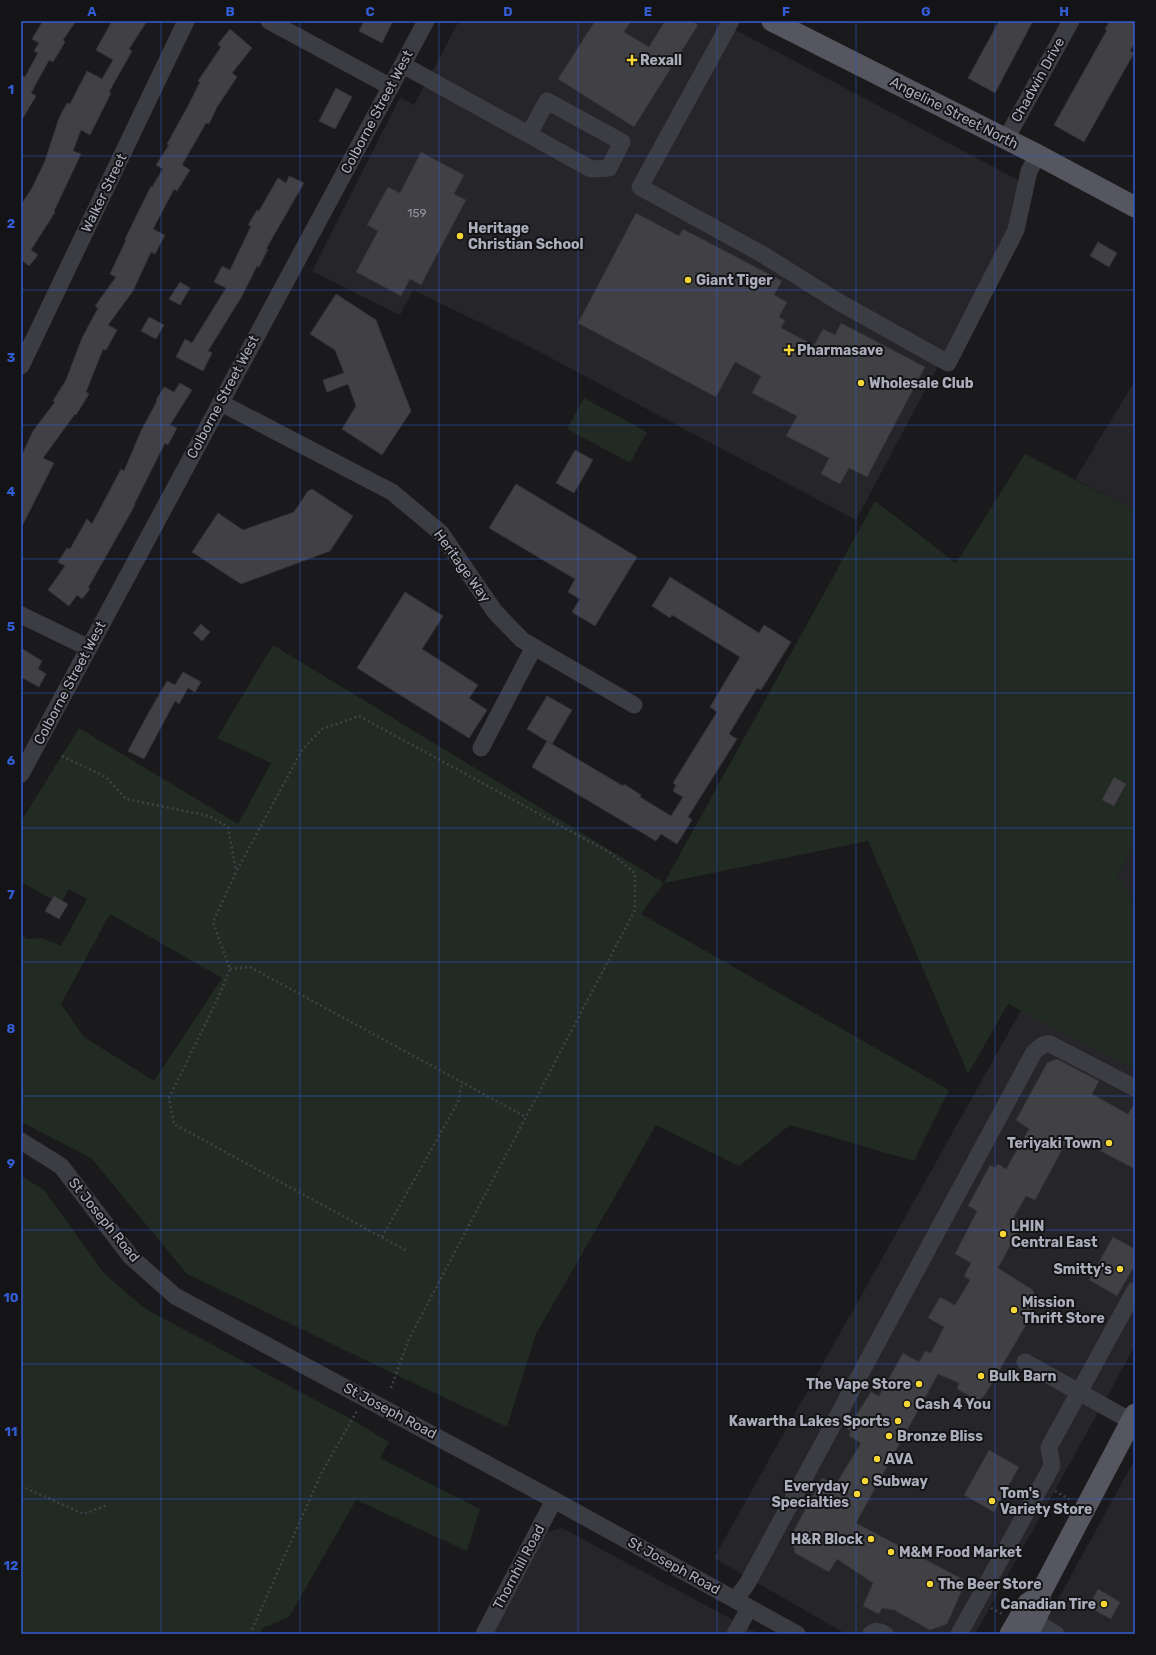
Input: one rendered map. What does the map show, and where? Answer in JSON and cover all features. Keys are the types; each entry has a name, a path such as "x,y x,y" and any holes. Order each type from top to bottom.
{"main road":[{"name":"Angeline Street North","path":"772,21 1038,155 1135,207"},
{"path":"1010,1634 1028,1603 1039,1596 1133,1417"},
{"path":"1031,1628 1042,1606 1039,1596"}],"street":[{"name":"Walker Street","path":"21,366 186,21"},
{"path":"269,21 391,87"},
{"name":"Colborne Street West","path":"21,774 426,21"},
{"path":"731,21 640,188 762,254 837,301 948,363 1016,230 1029,171 1038,155"},
{"name":"Chadwin Drive","path":"1006,139 1070,21"},
{"path":"402,65 528,134 591,168 609,168 622,142 547,101 528,134"},
{"name":"Heritage Way","path":"221,403 392,492 441,534 495,612 522,640 634,705"},
{"path":"21,615 89,648"},
{"path":"481,748 534,647"},
{"path":"735,1634 747,1584 1034,1052 1048,1043 1135,1088"},
{"name":"St Joseph Road","path":"21,1141 61,1166 131,1257 175,1296 554,1500 797,1634"},
{"path":"959,1634 1052,1466 1049,1447 1135,1290"},
{"path":"1024,1362 1078,1392 1133,1417"},
{"name":"Thornhill Road","path":"484,1634 554,1500"},
{"path":"1031,1628 1056,1634"},
{"path":"871,1634 874,1631 879,1631 885,1634"}],"path":[{"path":"391,1388 408,1341 635,910 635,873 609,852 359,716 322,730 302,750 236,872 213,922 230,969 219,996 169,1098 174,1124 407,1251"},
{"path":"62,756 106,777 126,799 210,816 228,827 236,872"},
{"path":"230,969 250,967 526,1117"},
{"path":"382,1237 458,1102 462,1082"},
{"path":"250,1634 321,1474 354,1415 366,1398"},
{"path":"21,1486 84,1514 107,1505"}],"shaded area":[{"path":"459,21 719,21 1033,188 856,520 530,347 413,290 400,315 312,271 400,97 414,105"},
{"path":"1135,381 1135,510 1075,479"},
{"path":"584,398 647,432 630,463 567,429"},
{"path":"1025,454 1135,510 1135,843 1117,877 1135,901 1135,1070 1008,1004 968,1074 868,841 664,883 875,501 956,563"},
{"path":"273,645 664,883 641,914 949,1090 914,1161 790,1125 739,1166 656,1125 536,1334 507,1427 187,1274 91,1158 21,1122 21,934 27,939 42,938 61,946 87,899 69,889 61,904 21,882 21,821 79,728 238,824 271,763 217,738","holes":["110,914 222,978 154,1081 84,1037 61,1004"]},
{"path":"1135,843 1135,901 1117,877"},
{"path":"1024,1005 1135,1067 1135,1346 975,1634 846,1634 714,1558"},
{"path":"21,1176 44,1190 104,1273 144,1308 351,1419 389,1442 380,1458 480,1509 467,1551 356,1500 289,1617 263,1628 259,1634 21,1634"},
{"path":"1135,1459 1135,1634 1039,1634"},
{"path":"562,1528 759,1634 491,1634 546,1532"}],"building":[{"path":"43,21 76,21 63,40 65,42 53,62 49,60 31,93 36,96 21,121 21,75 25,77 38,53 34,51 39,43 32,39"},
{"path":"112,21 147,21 129,49 132,51 109,92 111,93 90,135 81,130 73,151 81,154 54,211 55,212 31,250 38,255 29,266 23,261 21,264 21,205 32,188 45,161 59,118 67,103 70,104 87,71 102,79 113,60 96,50"},
{"path":"364,21 393,21 382,43 359,31"},
{"path":"595,21 631,21 624,32 649,47 665,21 692,21 698,25 634,127 558,79"},
{"path":"999,21 1033,21 995,93 968,78"},
{"path":"1110,21 1135,21 1135,43 1130,51 1134,53 1084,142 1054,125 1107,30 1105,29"},
{"path":"230,29 252,48 232,73 237,77 217,107 209,124 206,123 182,165 190,170 177,191 174,189 153,229 165,235 155,254 151,252 133,291 108,325 117,330 106,350 103,349 86,392 89,394 76,415 75,414 43,458 54,463 21,528 21,457 33,431 55,402 53,401 66,380 82,338 98,308 95,306 116,277 110,274 126,240 125,239 151,186 152,187 163,169 156,165 169,145 167,144 200,82 198,81 221,47 218,44"},
{"path":"336,88 352,97 335,129 319,121"},
{"path":"421,152 464,175 454,194 466,200 421,285 410,279 401,296 356,272 378,231 367,225 388,187 400,193"},
{"path":"289,176 304,183 266,249 268,249 259,267 257,266 242,296 208,351 212,353 203,371 176,357 185,339 192,343 226,288 214,282 222,266 230,270 251,226 248,225 257,210 259,211 278,178 286,183"},
{"path":"636,213 679,236 683,229 782,281 774,295 787,302 779,317 785,320 781,328 814,345 823,329 835,335 841,323 925,367 867,477 849,468 840,484 821,474 829,458 786,436 797,416 752,393 761,376 735,362 716,397 578,323"},
{"path":"1098,242 1117,253 1109,267 1090,256"},
{"path":"180,282 190,288 180,305 169,299"},
{"path":"336,294 376,320 411,411 382,455 342,429 356,406 348,384 327,392 323,380 344,373 335,350 310,334"},
{"path":"149,317 164,325 156,339 141,331"},
{"path":"180,383 192,390 170,425 177,428 168,445 165,443 135,505 88,588 90,589 82,599 77,595 69,606 48,590 65,566 58,562 67,548 70,549 87,519 92,524 121,469 124,471 141,431 164,387 174,392"},
{"path":"575,450 593,460 574,493 556,483"},
{"path":"516,484 637,557 595,626 572,612 580,599 568,592 575,579 489,528"},
{"path":"312,489 353,516 330,551 241,584 192,552 218,513 243,530 294,512 308,491"},
{"path":"670,577 759,633 764,625 791,642 761,690 757,688 729,734 737,739 688,817 692,820 677,844 661,834 656,841 532,767 547,741 623,786 624,784 641,795 640,797 671,816 683,797 673,791 676,785 673,783 717,712 710,707 740,657 672,615 670,618 652,606"},
{"path":"405,592 443,616 422,649 478,685 469,698 487,710 469,738 357,668"},
{"path":"201,624 210,632 202,641 193,633"},
{"path":"21,648 42,661 38,669 46,674 39,687 21,677"},
{"path":"183,672 201,682 195,692 188,688 179,704 175,701 144,759 128,751 167,681 175,685"},
{"path":"547,696 572,710 552,744 527,729"},
{"path":"1114,777 1126,784 1114,806 1102,800"},
{"path":"54,896 68,904 59,919 45,911"},
{"path":"1057,1059 1099,1081 1092,1094 1128,1114 1135,1102 1135,1169 1070,1135 1035,1200 1026,1196 1014,1217 1023,1223 998,1268 1033,1290 1036,1299 1030,1318 985,1395 978,1401 957,1389 959,1383 938,1374 856,1523 966,1581 947,1624 930,1630 894,1610 882,1608 879,1614 863,1606 873,1583 837,1559 829,1572 795,1553 791,1536 822,1478 836,1484 861,1443 849,1436 851,1431 847,1429 871,1392 879,1396 903,1353 919,1362 925,1351 931,1353 944,1327 928,1318 940,1297 955,1305 970,1280 964,1276 971,1263 955,1254 977,1211 968,1206 990,1165 995,1168 998,1164 1006,1169 1029,1129 1016,1120 1047,1063"},
{"path":"1113,1237 1135,1249 1135,1265 1117,1296 1089,1280"},
{"path":"989,1450 1019,1467 994,1512 964,1495"},
{"name":"Canadian Tire","path":"1098,1589 1120,1602 1111,1619 1088,1607"}],"place":[{"name":"Rexall","path":"632,60"},
{"name":"Heritage Christian School","path":"460,236"},
{"name":"Giant Tiger","path":"688,280"},
{"name":"Pharmasave","path":"789,350"},
{"name":"Wholesale Club","path":"861,383"},
{"name":"Teriyaki Town","path":"1109,1143"},
{"name":"LHIN Central East","path":"1003,1234"},
{"name":"Smitty's","path":"1120,1269"},
{"name":"Mission Thrift Store","path":"1014,1310"},
{"name":"Bulk Barn","path":"981,1376"},
{"name":"The Vape Store","path":"919,1384"},
{"name":"Cash 4 You","path":"907,1404"},
{"name":"Kawartha Lakes Sports","path":"898,1421"},
{"name":"Bronze Bliss","path":"889,1436"},
{"name":"AVA","path":"877,1459"},
{"name":"Subway","path":"865,1481"},
{"name":"Everyday Specialties","path":"857,1494"},
{"name":"Tom's Variety Store","path":"992,1501"},
{"name":"H&R Block","path":"871,1539"},
{"name":"M&M Food Market","path":"891,1552"},
{"name":"The Beer Store","path":"930,1584"},
{"name":"Canadian Tire","path":"1104,1604"}]}
